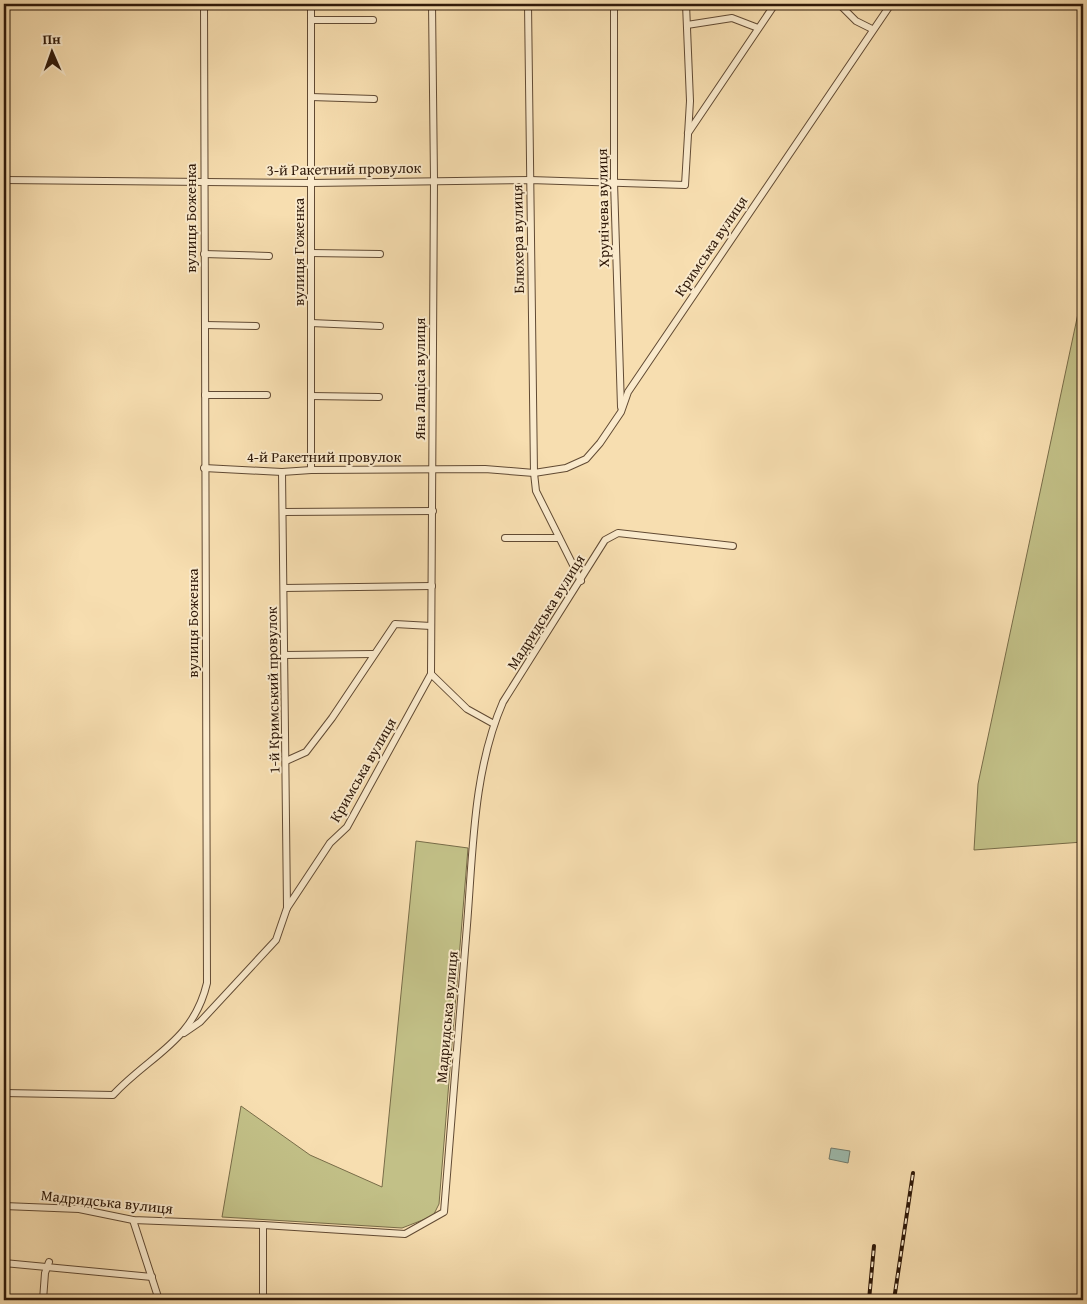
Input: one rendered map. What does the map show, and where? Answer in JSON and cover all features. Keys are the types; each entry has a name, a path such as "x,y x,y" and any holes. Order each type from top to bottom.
{"street":[{"name":"вулиця Боженка","path":"4,1093 113,1095 126,1081 182,1035 202,1001 207,983 204,4"},
{"name":"вулиця Гоженка","path":"311,4 311,470"},
{"name":"Яна Лаціса вулиця","path":"431,674 434,180 432,4"},
{"name":"Блюхера вулиця","path":"528,4 534,473 536,491 581,581"},
{"name":"Хрунічева вулиця","path":"614,4 614,182 621,412"},
{"path":"686,4 690,102 686,135"},
{"path":"686,135 775,4"},
{"path":"839,4 856,21 872,29"},
{"name":"Кримська вулиця","path":"534,473 566,468 586,459 612,428 621,412 628,392 872,29 891,4"},
{"path":"688,25 732,18 758,28"},
{"path":"311,20 373,20"},
{"path":"311,97 374,99"},
{"name":"3-й Ракетний провулок","path":"4,180 311,183 530,180 685,185 686,135"},
{"path":"204,254 269,256"},
{"path":"311,254 380,254"},
{"path":"311,323 380,326"},
{"path":"205,325 256,326"},
{"path":"205,395 267,395"},
{"path":"311,396 379,397"},
{"name":"4-й Ракетний провулок","path":"204,468 282,472 311,470 485,469 534,473"},
{"name":"1-й Кримський провулок","path":"282,472 287,908"},
{"path":"283,512 433,511"},
{"name":"Мадридська вулиця","path":"4,1206 79,1209 133,1220 263,1225 405,1234 444,1212 470,878 485,751 503,702 581,581 605,540 618,533 733,546"},
{"path":"505,538 559,538"},
{"path":"284,588 432,586"},
{"path":"286,761 306,752 332,718 373,654 395,624 431,626"},
{"path":"285,655 373,654"},
{"path":"431,674 467,709 494,724"},
{"name":"Кримська вулиця","path":"182,1035 200,1022 276,940 287,908 330,843 347,827 431,674"},
{"path":"133,1220 159,1300"},
{"path":"263,1225 263,1300"},
{"path":"4,1263 49,1264 152,1277"},
{"path":"43,1300 45,1273 49,1264"}],"shaded area":[{"path":"1083,290 1083,842 974,850 978,784"},
{"path":"416,841 468,848 439,1204 433,1216 402,1228 222,1217 241,1106 310,1155 382,1187"},
{"path":"831,1148 850,1151 848,1163 829,1159"}],"railway":[{"path":"894,1300 913,1173"},
{"path":"869,1300 874,1246"}]}
